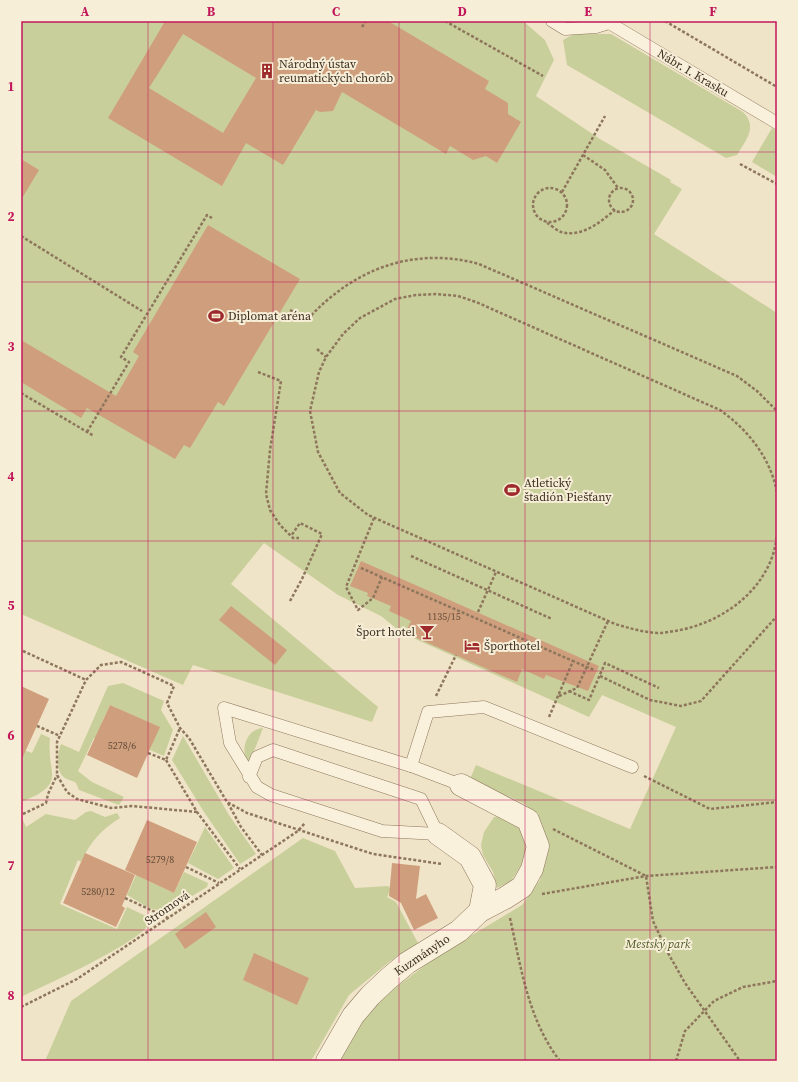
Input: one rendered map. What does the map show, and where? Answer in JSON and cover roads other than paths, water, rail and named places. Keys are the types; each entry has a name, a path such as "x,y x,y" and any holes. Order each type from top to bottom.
{"street":[{"name":"Kuzmányho","path":"327,1061 353,1016 370,996 407,963 458,932 480,911 514,893 532,869 538,846 528,820 461,785"},
{"path":"438,834 470,857 485,885 480,911"}],"lane":[{"name":"Nábr. I. Krasku","path":"552,21 565,29 596,27 608,22 777,123"},
{"path":"411,766 428,712 484,707 632,767"},
{"path":"249,777 257,757 273,750 421,799 438,834 382,831 270,795 257,787 249,777 230,743 224,708 411,766 461,785"}],"place":[{"name":"Národný ústav reumatických chorôb","path":"267,71"},
{"name":"Diplomat aréna","path":"216,316"},
{"name":"Atletický štadión Piešťany","path":"512,490"},
{"name":"Šport hotel","path":"427,632"},
{"name":"Športhotel","path":"472,646"}],"park label":[{"name":"Mestský park","path":"658,944"}]}
